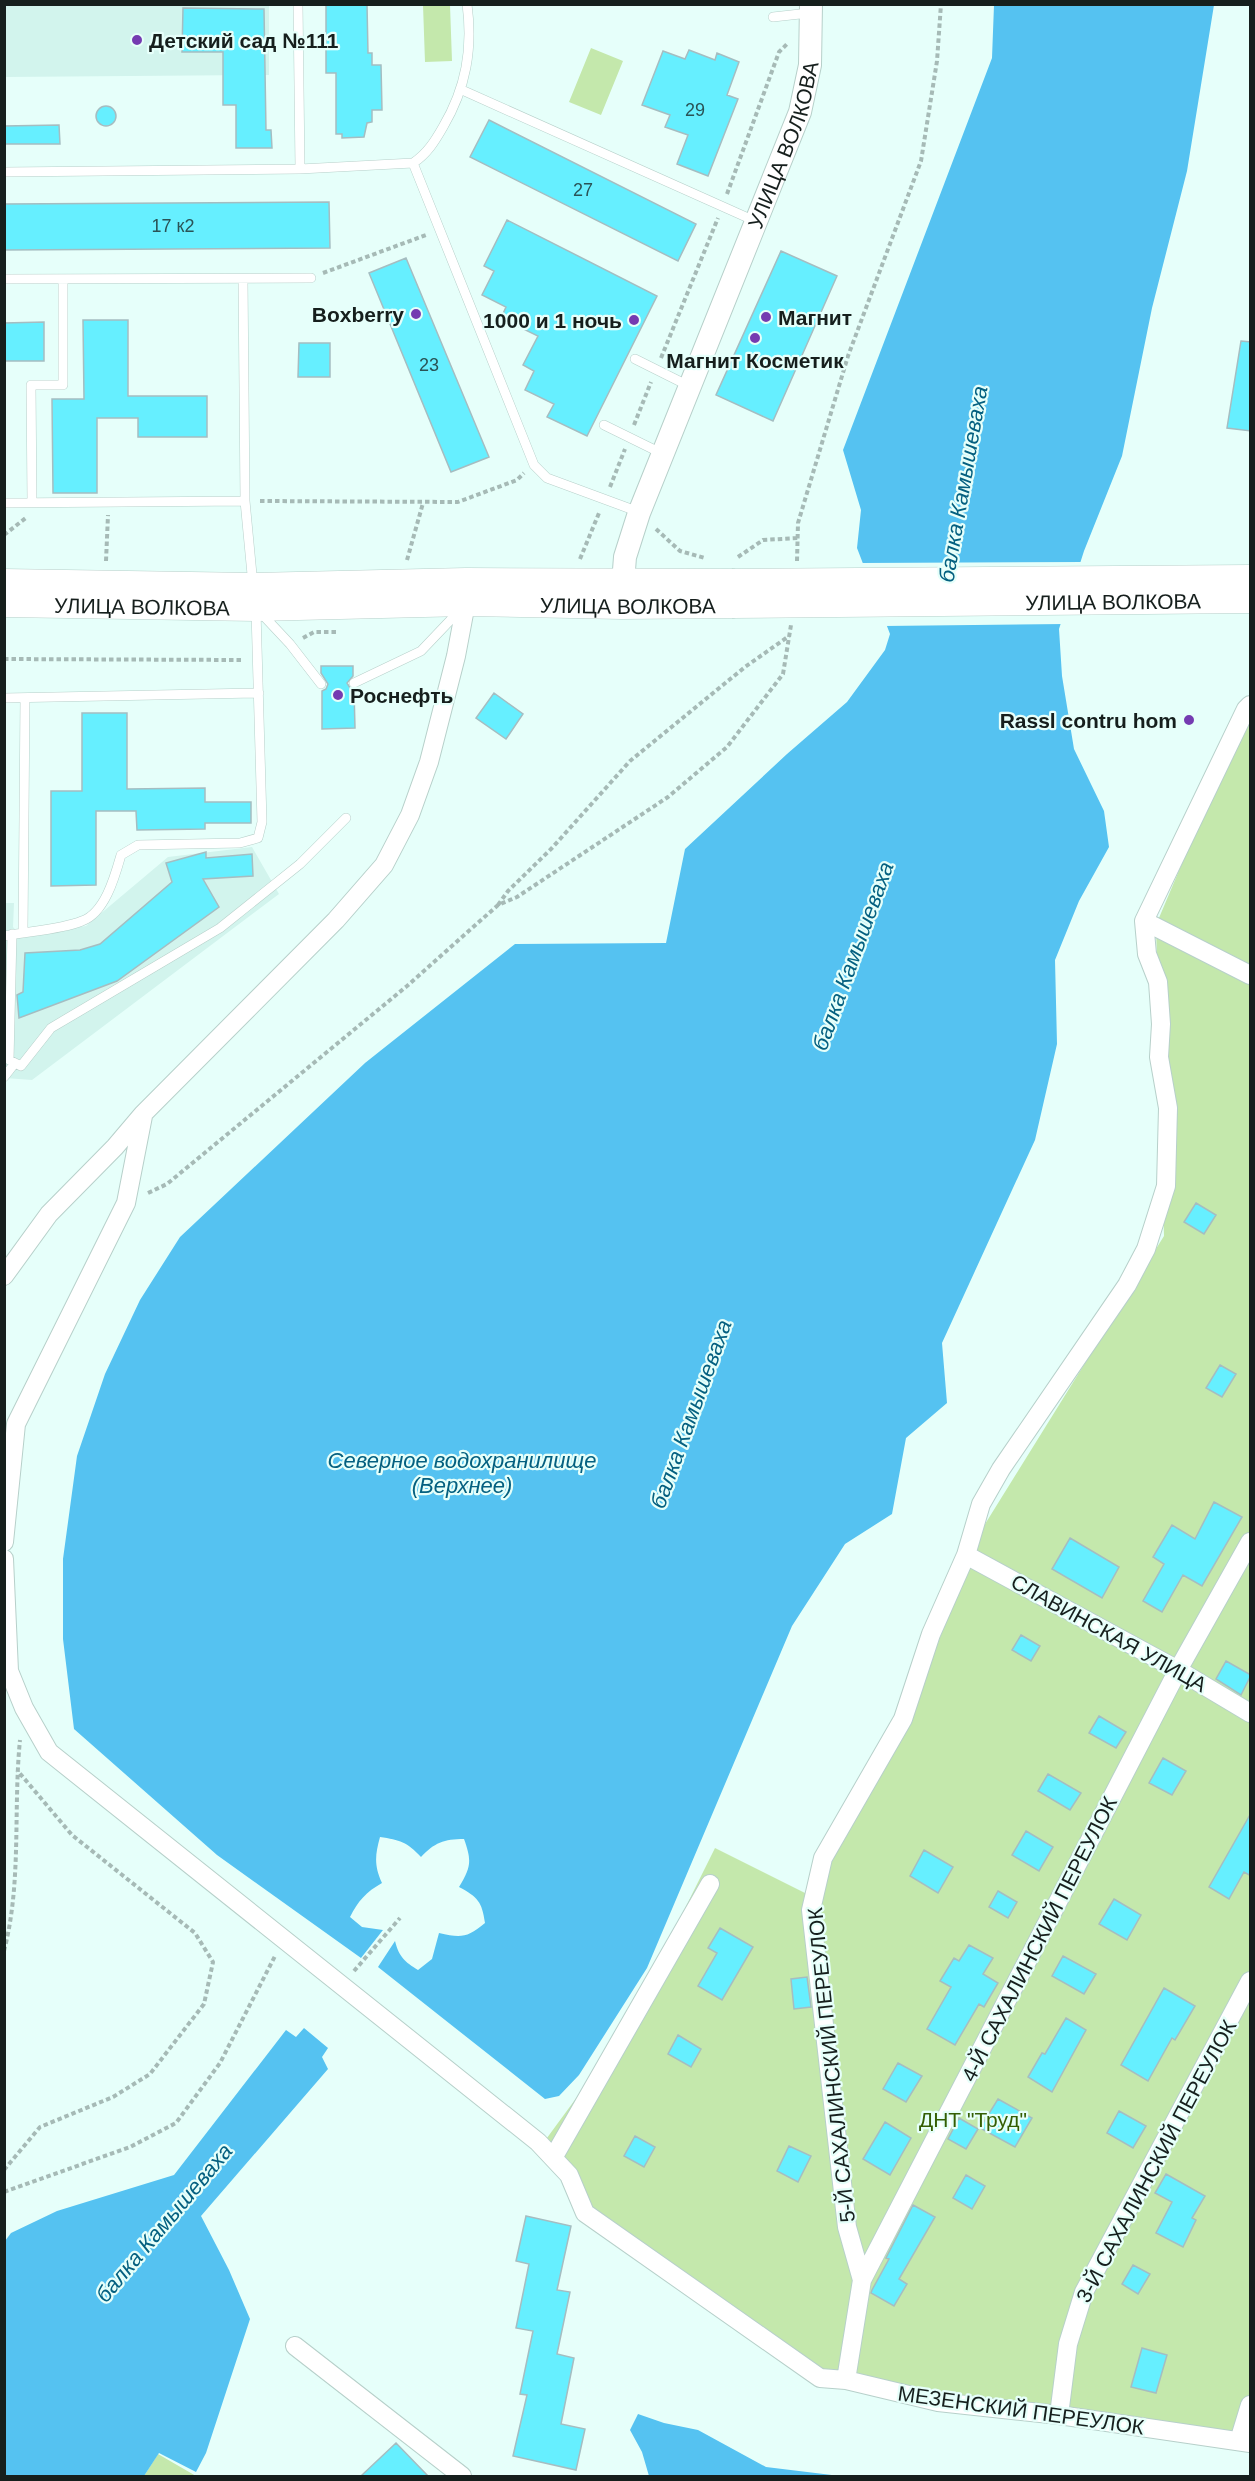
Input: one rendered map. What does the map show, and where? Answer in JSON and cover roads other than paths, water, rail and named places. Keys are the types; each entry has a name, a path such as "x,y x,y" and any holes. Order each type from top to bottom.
{"main road":[{"name":"УЛИЦА ВОЛКОВА","path":"4,604 254,597 466,581 623,583 1251,578"},
{"name":"УЛИЦА ВОЛКОВА","path":"4,582 254,597 621,606 731,582 1251,600"}],"street":[{"name":"УЛИЦА ВОЛКОВА","path":"623,583 625,556 639,513 800,112 810,65 811,8"},
{"path":"4,1276 49,1214 115,1148 143,1114 336,920 384,865 410,815 429,762 456,656 466,603"},
{"path":"1251,705 1246,709 1144,921 1251,975"},
{"name":"5-Й САХАЛИНСКИЙ ПЕРЕУЛОК","path":"862,2280 847,2227 811,1910 823,1858 903,1719 931,1634 966,1555 981,1504 1001,1469 1127,1286 1146,1249 1166,1186 1168,1108 1159,1057 1161,1024 1158,982 1147,954 1144,921"},
{"path":"4,1542 16,1424 126,1203 143,1114"},
{"name":"4-Й САХАЛИНСКИЙ ПЕРЕУЛОК","path":"846,2380 862,2280 1178,1670 1251,1542"},
{"name":"СЛАВИНСКАЯ УЛИЦА","path":"966,1555 1178,1670 1251,1713"},
{"name":"МЕЗЕНСКИЙ ПЕРЕУЛОК","path":"4,1558 9,1671 24,1708 49,1752 538,2142 569,2175 585,2213 820,2378 846,2380 938,2402 1059,2415 1245,2442"},
{"path":"553,2158 710,1884"},
{"name":"3-Й САХАЛИНСКИЙ ПЕРЕУЛОК","path":"1059,2415 1068,2344 1084,2292 1251,1981"},
{"path":"296,2346 462,2476"},
{"path":"1245,2442 1251,2405"}],"lane":[{"path":"298,4 300,169"},
{"path":"4,172 300,169 413,163 435,141 462,90 470,31 466,4"},
{"path":"773,18 811,8"},
{"path":"462,90 756,222"},
{"path":"413,163 534,465 547,477 606,498 639,513"},
{"path":"4,279 311,278"},
{"path":"32,503 31,385 63,385 63,279"},
{"path":"243,279 245,501 259,660 262,822 258,838 240,843 138,845 121,855 115,877 103,902 84,921 8,935 9,1060 21,1066 51,1028 220,928 300,864 346,818"},
{"path":"635,359 690,387"},
{"path":"604,425 663,454"},
{"path":"4,503 245,501"},
{"path":"254,597 321,684"},
{"path":"354,683 421,651 466,603"},
{"path":"4,698 259,693"},
{"path":"23,933 25,698"},
{"path":"4,1077 15,1063"}],"water":[{"name":"Северное водохранилище (Верхнее)","path":"994,5 1214,5 1187,171 1152,308 1122,456 1084,551 1059,629 1062,676 1074,749 1104,811 1109,847 1079,901 1055,960 1057,1044 1035,1140 942,1343 947,1403 906,1438 892,1514 845,1544 792,1626 647,1968 579,2075 559,2096 545,2099 378,1967 395,1941 403,1958 418,1970 432,1959 439,1933 464,1936 485,1923 478,1901 459,1887 469,1864 464,1839 440,1843 430,1848 421,1857 403,1842 380,1837 376,1860 382,1883 363,1897 350,1917 362,1927 383,1930 361,1958 217,1855 74,1729 63,1639 63,1559 77,1456 105,1374 140,1300 180,1237 365,1063 515,944 666,943 685,849 787,754 847,702 885,650 890,634 857,548 861,510 843,450 992,58"},
{"name":"балка Камышеваха","path":"304,2028 328,2048 322,2057 328,2069 201,2216 229,2270 250,2319 206,2453 196,2472 159,2453 144,2476 5,2476 5,2241 11,2233 57,2211 174,2175 286,2030 296,2037"},
{"path":"638,2414 664,2423 698,2430 766,2467 840,2476 649,2476 642,2452 630,2430"}],"place":[{"name":"Детский сад №111","path":"137,40"},
{"name":"Boxberry","path":"416,314"},
{"name":"Магнит","path":"766,317"},
{"name":"1000 и 1 ночь","path":"634,320"},
{"name":"Магнит Косметик","path":"755,338"},
{"name":"Роснефть","path":"338,695"},
{"name":"Rassl contru hom","path":"1189,720"}],"park label":[{"name":"ДНТ \"Труд\"","path":"973,2119"}]}
